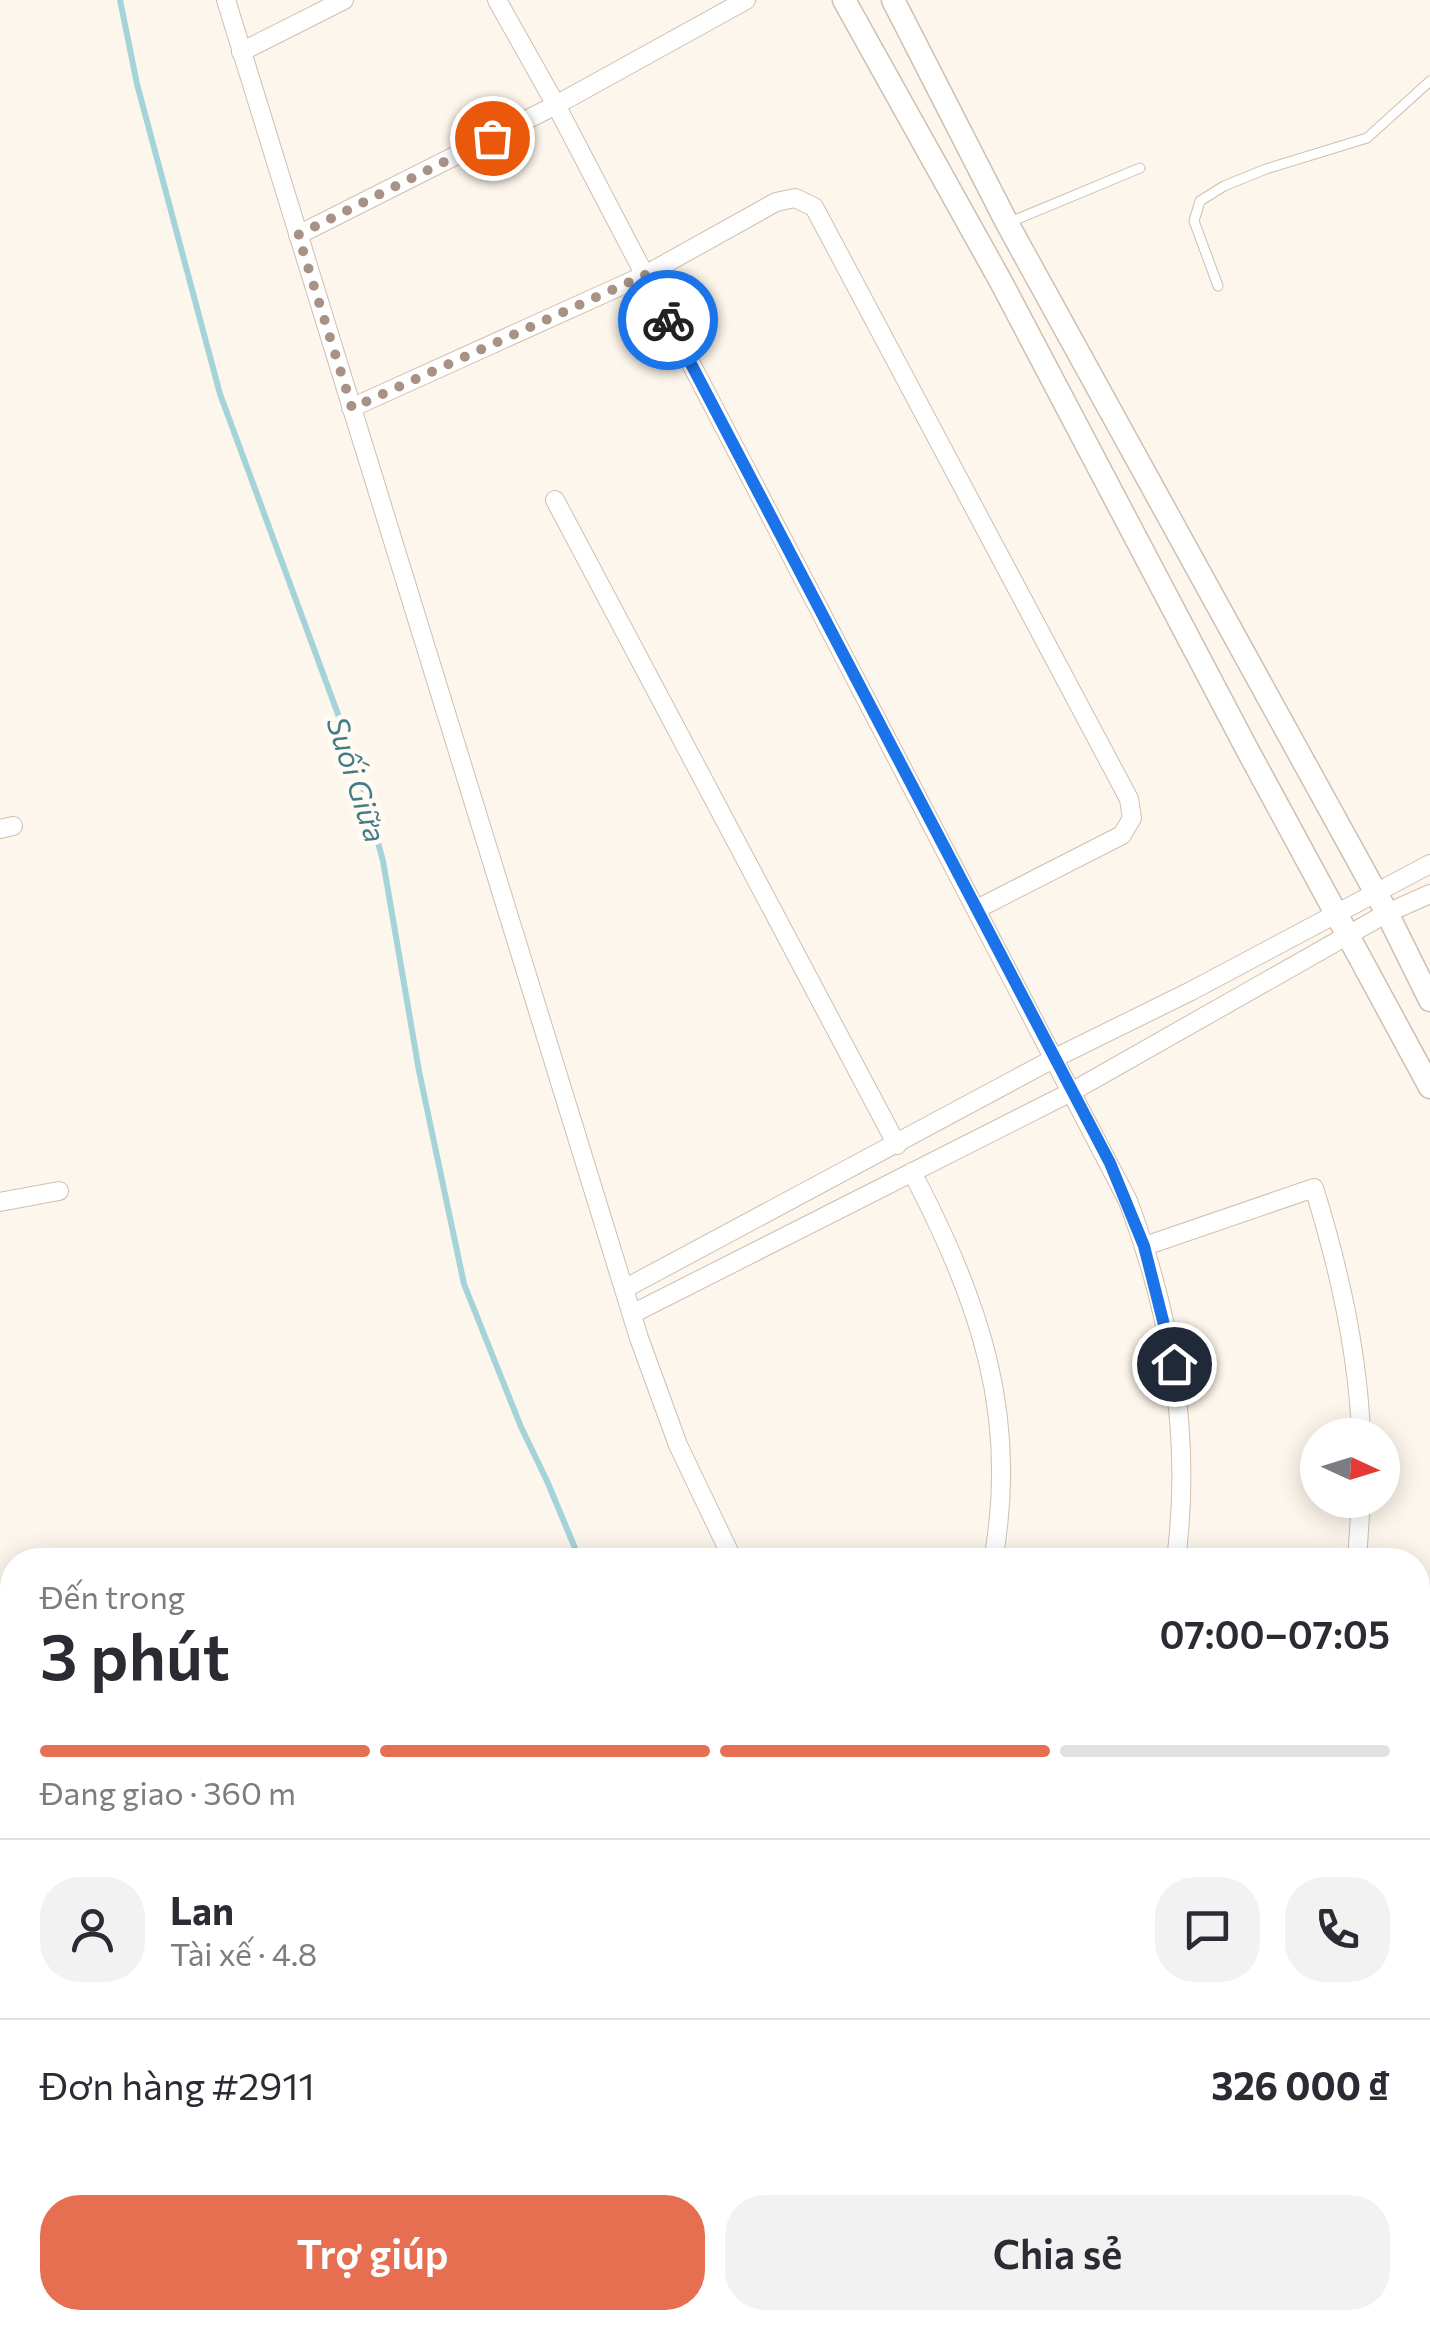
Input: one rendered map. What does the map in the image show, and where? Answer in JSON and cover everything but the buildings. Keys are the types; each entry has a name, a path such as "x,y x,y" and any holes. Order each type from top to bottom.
{"street":[{"path":"226,0 632,1314 678,1445 726,1548"},
{"path":"241,52 344,0"},
{"path":"497,0 556,105 1110,1163 1144,1246 1166,1322 1179,1406 1182,1490 1177,1548"},
{"path":"298,235 556,105 746,0"},
{"path":"844,0 1000,280 1426,1079 1430,1100"},
{"path":"892,0 1007,223 1387,913 1430,1000"},
{"path":"352,408 645,275 776,202 795,198 814,207 1130,799 1132,818 1122,835 978,909"},
{"path":"555,500 897,1144"},
{"path":"624,1289 1430,864"},
{"path":"632,1314 1072,1091 1348,934 1430,894"},
{"path":"912,1172 968,1288 988,1357 1001,1465 995,1548"},
{"path":"1144,1246 1314,1188 1350,1329 1358,1418"},
{"path":"0,1202 59,1190"},
{"path":"1358,1548 1360,1518"}],"lane":[{"path":"1218,286 1194,221 1200,200 1266,170 1367,138 1430,81"},
{"path":"1007,223 1140,168"}],"waterway":[{"name":"Suối Giữa","path":"120,0 137,84 220,394 356,763 383,861 419,1071 464,1284 575,1548"}],"way so far":[{"path":"492,138 298,235 352,408 645,275 668,320"}],"route":[{"path":"668,320 1110,1163 1144,1246 1174,1364"}]}
